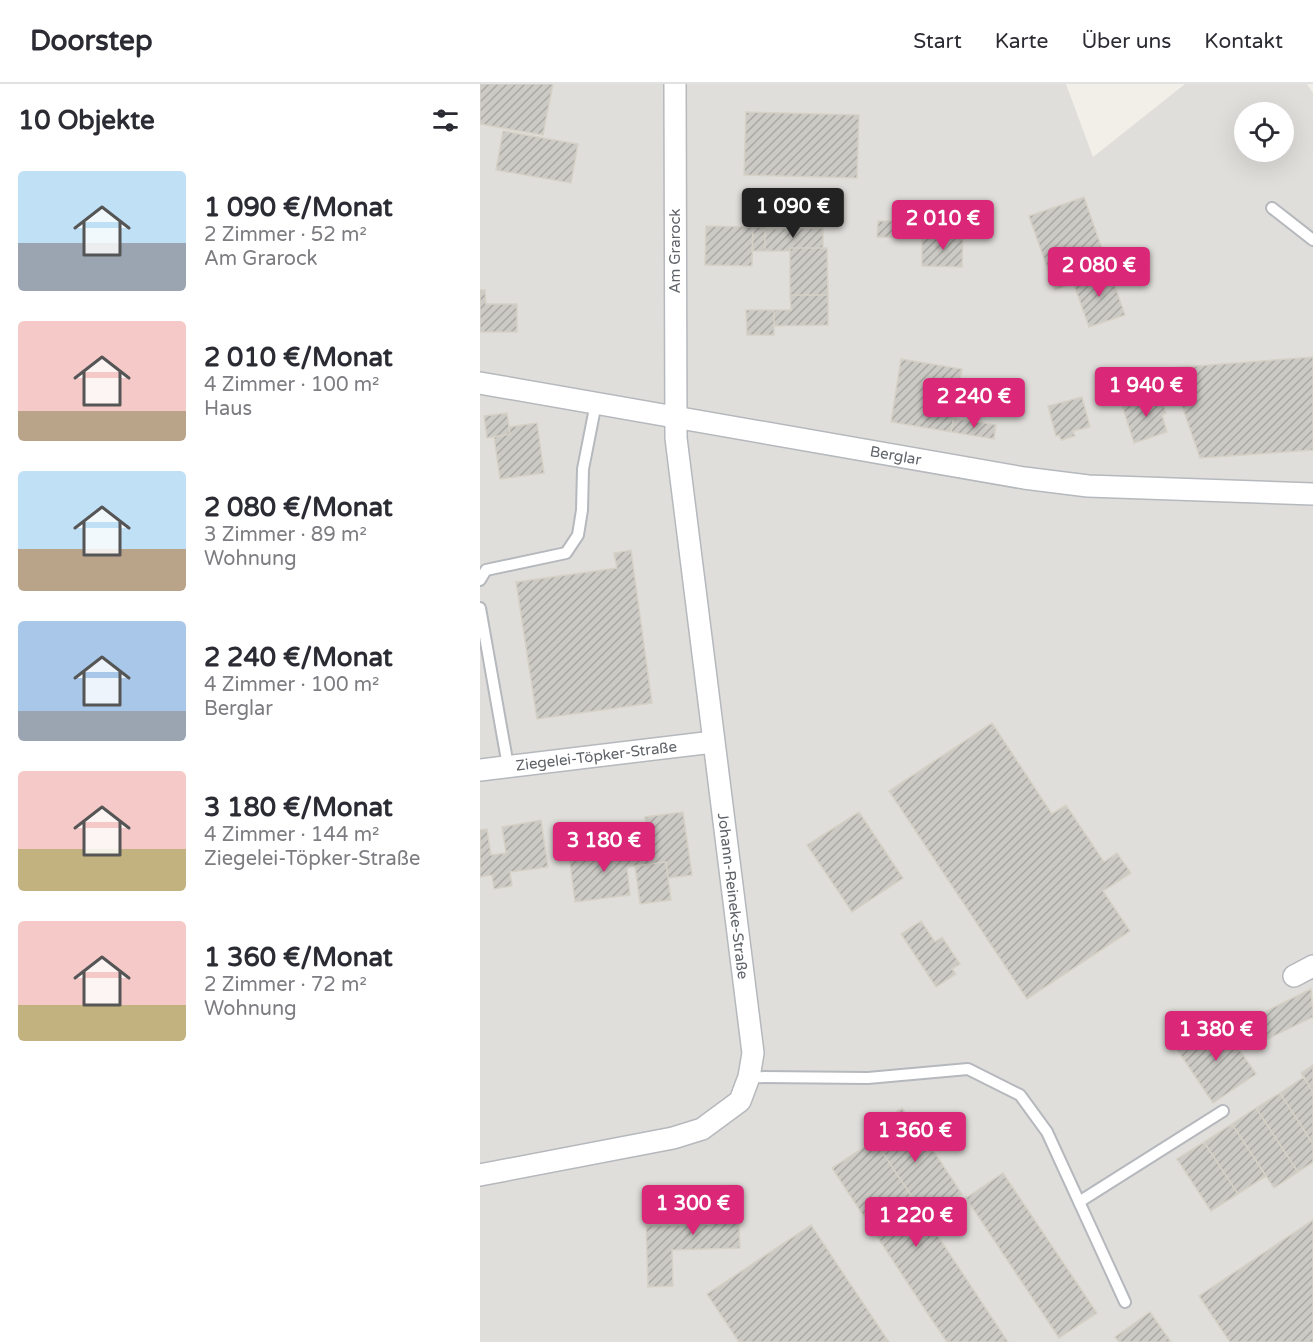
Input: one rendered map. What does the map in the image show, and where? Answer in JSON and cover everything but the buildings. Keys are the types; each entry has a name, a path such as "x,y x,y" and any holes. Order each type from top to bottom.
{"street":[{"name":"Am Grarock","path":"675,84 676,418"},
{"name":"Berglar","path":"480,383 1024,478 1088,486 1313,494"},
{"name":"Johann-Reineke-Straße","path":"480,1175 673,1138 702,1129 740,1101 749,1077 753,1053 676,438 676,418"},
{"name":"Ziegelei-Töpker-Straße","path":"480,770 713,742"},
{"path":"1293,976 1313,966"}],"lane":[{"path":"1272,208 1313,240"},
{"path":"480,580 486,570 566,553 578,535 582,510 583,469 596,403"},
{"path":"480,608 508,766"},
{"path":"749,1077 868,1078 968,1069 1020,1095 1047,1132 1125,1302"},
{"path":"1079,1202 1223,1111"}],"shaded area":[{"path":"480,84 1066,84 1093,157 1185,84 1307,84 1313,93 1313,1342 480,1342"}]}
